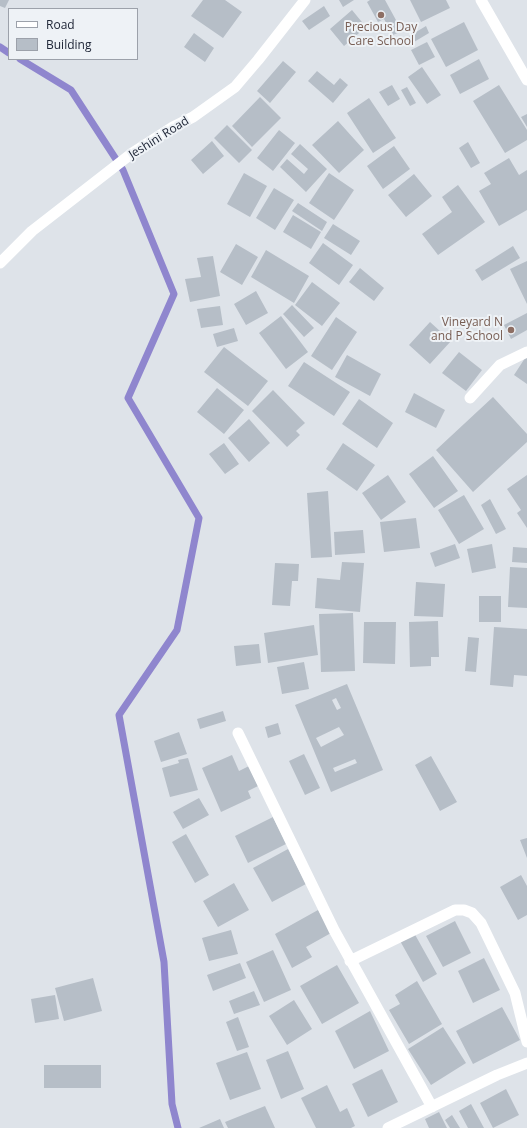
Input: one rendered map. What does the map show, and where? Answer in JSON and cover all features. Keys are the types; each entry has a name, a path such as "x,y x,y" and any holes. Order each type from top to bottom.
{"street":[{"name":"Jeshini Road","path":"0,263 32,231 131,154 193,117 235,87 305,0"},
{"path":"481,0 527,80"},
{"path":"470,398 500,366 527,352"},
{"path":"238,733 350,961 432,1106"},
{"path":"350,961 455,910 464,910 472,913 481,923 514,993 527,1042"},
{"path":"388,1128 432,1106 527,1063"}],"building":[{"path":"0,0 9,0 5,8 0,6"},
{"path":"203,0 225,0 242,12 223,38 191,16"},
{"path":"339,0 354,0 343,7"},
{"path":"370,0 385,0 402,31 393,35 384,19 378,22 367,2"},
{"path":"410,0 446,0 450,8 421,22"},
{"path":"324,6 330,16 309,30 302,21"},
{"path":"352,10 366,27 344,46 330,29"},
{"path":"464,22 478,50 446,67 431,39"},
{"path":"426,26 429,33 409,45 406,38"},
{"path":"194,33 214,48 205,62 184,47"},
{"path":"427,42 435,57 419,65 411,50"},
{"path":"479,59 489,79 460,94 450,75"},
{"path":"283,61 296,72 270,103 257,91"},
{"path":"422,67 441,95 427,104 408,77"},
{"path":"317,71 334,85 340,78 348,85 333,103 308,81"},
{"path":"392,85 400,99 388,106 379,92"},
{"path":"499,85 527,130 527,140 505,153 473,101"},
{"path":"407,87 416,103 410,106 401,90"},
{"path":"260,97 281,118 252,147 232,126"},
{"path":"369,98 396,138 373,153 347,113"},
{"path":"527,114 527,127 521,117"},
{"path":"338,121 364,150 339,173 312,145"},
{"path":"227,125 252,150 239,163 214,138"},
{"path":"279,130 295,143 273,171 257,158"},
{"path":"212,141 224,156 203,174 191,160"},
{"path":"468,142 480,163 471,168 459,148"},
{"path":"300,144 327,169 306,192 280,167 287,159 304,174 308,169 291,154"},
{"path":"394,146 410,169 383,189 367,166"},
{"path":"509,158 519,175 527,170 527,210 499,226 479,191 491,184 484,173"},
{"path":"244,173 267,186 250,217 227,204"},
{"path":"329,173 354,190 334,220 309,203"},
{"path":"414,174 432,196 406,217 388,195"},
{"path":"458,185 485,222 438,255 422,234 452,212 442,197"},
{"path":"274,188 294,200 275,230 256,218"},
{"path":"298,203 327,222 322,231 292,211"},
{"path":"293,215 321,232 311,249 283,232"},
{"path":"333,224 360,241 351,255 324,238"},
{"path":"323,243 353,265 339,285 309,263"},
{"path":"236,244 258,257 242,285 220,272"},
{"path":"513,246 520,258 482,281 475,270"},
{"path":"266,250 309,276 294,303 251,277"},
{"path":"213,256 220,296 190,302 185,279 201,277 197,258"},
{"path":"527,261 527,304 510,269"},
{"path":"360,268 384,288 374,301 349,282"},
{"path":"312,282 340,303 322,326 295,305"},
{"path":"256,291 268,313 246,325 234,304"},
{"path":"292,305 314,328 304,337 283,314"},
{"path":"220,306 223,325 201,328 197,309"},
{"path":"527,313 527,330 511,339 504,325"},
{"path":"281,316 308,352 286,369 259,333"},
{"path":"336,317 357,332 332,370 311,356"},
{"path":"430,322 451,341 430,364 409,345"},
{"path":"234,328 238,341 217,347 213,334"},
{"path":"224,347 268,381 248,406 204,372"},
{"path":"459,352 482,370 466,391 442,373"},
{"path":"347,355 381,374 370,396 335,377"},
{"path":"527,355 527,384 514,375"},
{"path":"304,362 350,392 334,416 288,386"},
{"path":"217,388 244,410 224,434 197,412"},
{"path":"273,390 305,423 296,431 300,435 287,447 252,411"},
{"path":"414,393 445,410 436,428 405,412"},
{"path":"493,397 527,434 527,442 473,492 436,450"},
{"path":"359,399 393,423 377,448 342,424"},
{"path":"249,419 270,443 249,462 228,438"},
{"path":"224,443 239,464 225,474 209,454"},
{"path":"343,443 375,465 357,491 326,469"},
{"path":"433,456 458,491 434,508 409,474"},
{"path":"388,475 406,502 381,520 362,493"},
{"path":"527,475 527,528 517,513 521,510 507,489"},
{"path":"328,491 332,557 311,558 307,493"},
{"path":"464,495 484,529 459,544 438,510"},
{"path":"490,499 506,529 496,534 481,505"},
{"path":"416,518 420,548 384,552 380,522"},
{"path":"363,530 365,553 335,555 334,532"},
{"path":"455,544 460,558 435,567 430,553"},
{"path":"492,544 496,568 472,573 467,549"},
{"path":"513,547 527,548 527,563 512,562"},
{"path":"342,562 364,563 360,612 315,608 317,578 340,580"},
{"path":"275,563 299,564 298,581 292,581 290,606 272,605"},
{"path":"510,567 527,568 527,608 508,607"},
{"path":"416,582 445,584 443,617 414,616"},
{"path":"479,596 501,596 501,622 479,622"},
{"path":"353,613 355,671 321,672 319,614"},
{"path":"438,621 439,657 431,657 431,666 410,667 409,622"},
{"path":"364,622 396,622 395,664 363,663"},
{"path":"314,625 318,655 268,663 264,633"},
{"path":"494,627 527,629 527,676 514,675 513,687 490,685"},
{"path":"468,637 479,638 476,672 465,671"},
{"path":"259,644 261,663 236,666 234,646"},
{"path":"304,662 309,689 282,694 277,667"},
{"path":"347,684 383,770 331,792 295,705","holes":["336,698 341,708 337,710 332,700","339,727 344,735 321,747 316,738","355,759 357,763 335,772 333,768"]},
{"path":"223,711 226,721 200,729 197,719"},
{"path":"278,723 281,734 268,738 265,727"},
{"path":"179,732 187,754 161,762 154,741"},
{"path":"304,754 320,788 305,795 289,761"},
{"path":"232,755 239,771 249,766 258,786 248,791 251,798 221,812 202,768"},
{"path":"431,756 457,802 440,811 415,765"},
{"path":"188,758 198,790 170,797 162,768 179,763 178,760"},
{"path":"199,798 209,815 183,829 173,812"},
{"path":"273,817 286,844 248,863 235,836"},
{"path":"186,834 209,875 195,883 172,842"},
{"path":"527,838 527,858 520,840"},
{"path":"288,849 306,884 272,902 253,868"},
{"path":"521,875 527,886 527,915 518,920 500,887"},
{"path":"234,883 249,910 218,927 203,901"},
{"path":"318,910 331,933 306,947 312,957 292,968 275,934"},
{"path":"455,921 471,953 443,967 426,936"},
{"path":"231,930 238,954 209,961 202,938"},
{"path":"413,931 437,974 423,982 399,939"},
{"path":"273,950 291,990 264,1002 246,962"},
{"path":"484,958 500,990 473,1003 458,971"},
{"path":"240,963 246,978 213,991 207,975"},
{"path":"337,965 359,1003 322,1024 300,986"},
{"path":"93,978 102,1011 64,1021 55,988"},
{"path":"417,981 442,1024 409,1044 389,1010 400,1004 395,995"},
{"path":"254,991 260,1005 234,1014 229,1001"},
{"path":"55,995 59,1019 35,1023 31,999"},
{"path":"294,1000 312,1029 287,1045 269,1016"},
{"path":"502,1007 520,1040 473,1064 456,1031"},
{"path":"370,1011 389,1051 354,1069 335,1031"},
{"path":"238,1017 249,1047 237,1051 226,1022"},
{"path":"443,1027 466,1063 431,1085 408,1049"},
{"path":"288,1051 304,1089 281,1099 266,1060"},
{"path":"247,1052 261,1089 230,1100 216,1063"},
{"path":"44,1065 101,1065 101,1088 44,1088"},
{"path":"382,1069 398,1102 368,1117 352,1084"},
{"path":"327,1085 340,1112 347,1108 355,1126 351,1128 316,1128 301,1098"},
{"path":"506,1089 519,1115 493,1128 480,1103"},
{"path":"471,1104 484,1128 468,1128 459,1111"},
{"path":"265,1106 275,1128 228,1128 225,1122"},
{"path":"439,1112 447,1128 429,1128 425,1119"},
{"path":"452,1115 460,1128 450,1128 445,1120"},
{"path":"220,1119 224,1128 199,1128"}],"waterway":[{"path":"0,47 8,52"},
{"path":"22,60 71,90 123,170 174,294 128,398 199,518 177,630 119,715 164,962 172,1104 178,1128"}],"place":[{"name":"Precious Day Care School","path":"381,15"},
{"name":"Vineyard N and P School","path":"511,330"}]}
